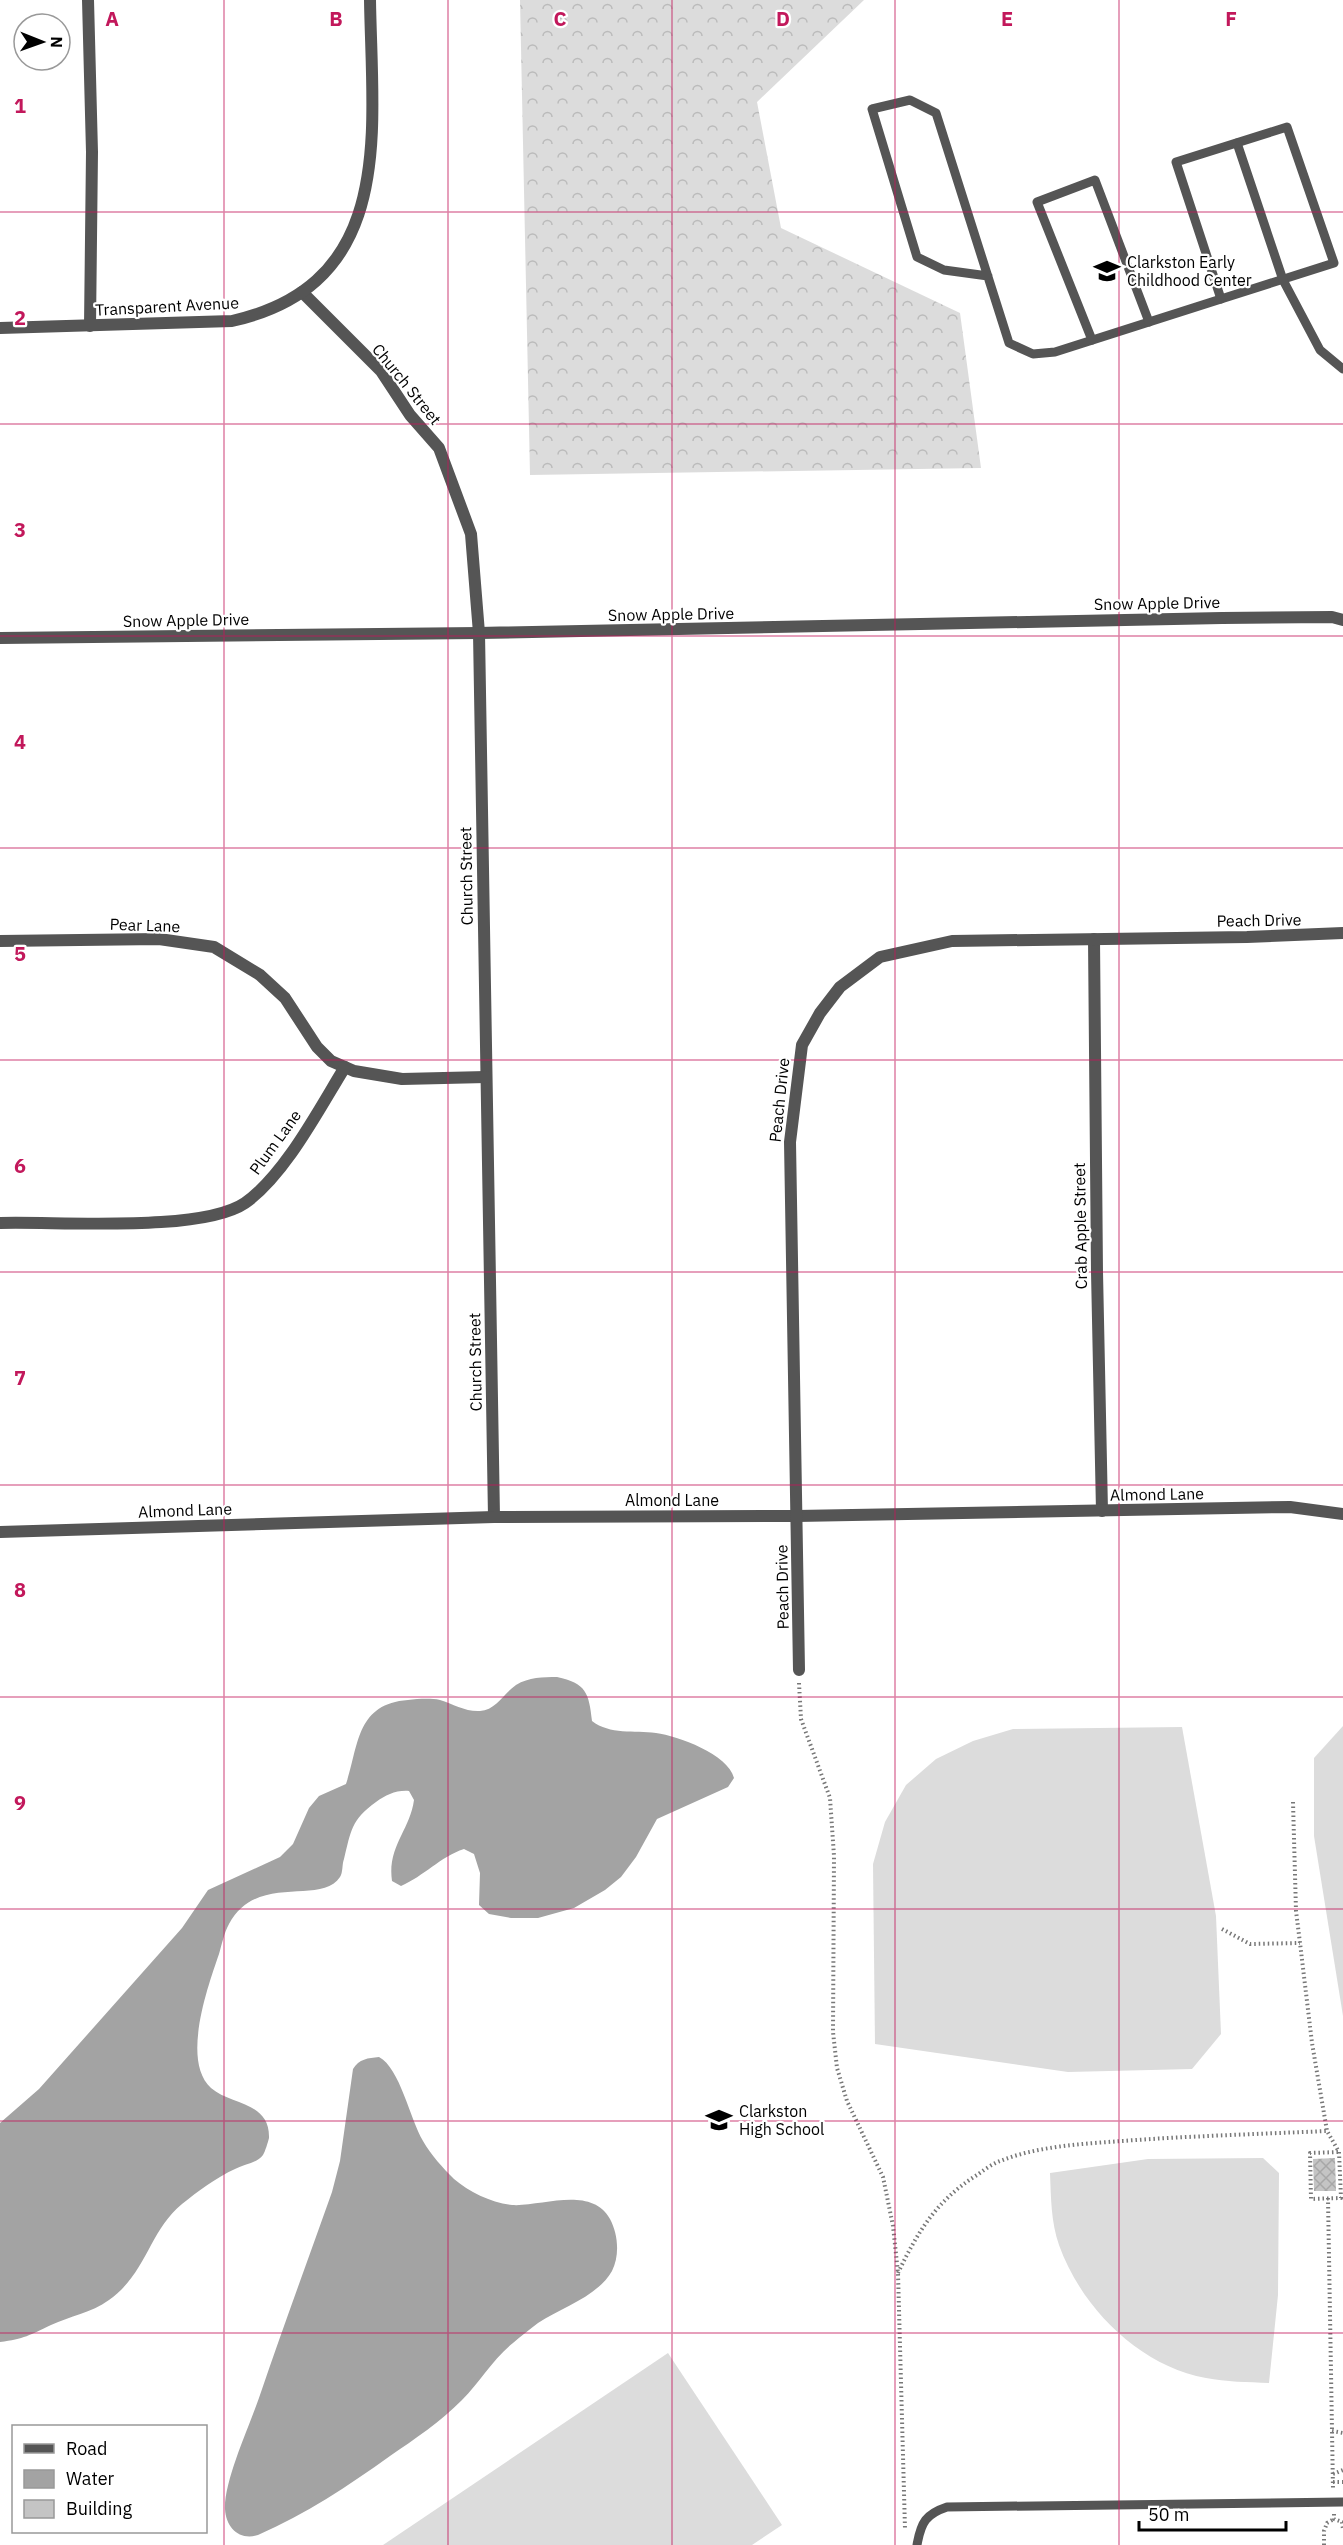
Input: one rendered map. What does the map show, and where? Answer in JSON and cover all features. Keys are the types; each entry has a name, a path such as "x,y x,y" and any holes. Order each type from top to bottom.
{"street":[{"path":"88,0 92,152 90,326"},
{"name":"Transparent Avenue","path":"0,328 232,321 261,315 302,292 326,274 346,246 358,220 366,187 372,129 370,0"},
{"name":"Church Street","path":"302,292 381,371 410,415 439,448 471,534 479,633 494,1517"},
{"name":"Snow Apple Drive","path":"0,638 479,633 1222,618 1332,618 1343,620"},
{"name":"Peach Drive","path":"799,1670 790,1142 802,1045 820,1013 840,987 880,957 952,941 1247,937 1343,933"},
{"name":"Pear Lane","path":"0,941 159,939 214,947 260,975 285,998 318,1047 331,1061 345,1067"},
{"name":"Crab Apple Street","path":"1094,939 1097,1284 1102,1511"},
{"path":"345,1067 354,1071 402,1079 486,1077"},
{"name":"Plum Lane","path":"0,1223 159,1222 204,1216 244,1204 268,1183 303,1134 345,1067"},
{"name":"Almond Lane","path":"0,1533 494,1517 797,1516 1290,1507 1343,1514"}],"lane":[{"path":"988,276 944,270 917,257 872,109 910,100 936,113 988,276 1009,343 1033,354 1055,352 1334,263 1287,127 1176,162 1221,299"},
{"path":"1237,142 1282,280 1320,350 1343,369"},
{"path":"1092,340 1037,202 1095,180 1149,322"},
{"path":"917,2545 923,2525 932,2512 947,2506 1343,2502"}],"path":[{"path":"799,1670 801,1719 830,1798 834,1856 833,2032 837,2068 847,2101 883,2177 893,2226 898,2273 905,2534"},
{"path":"1293,1802 1296,1911 1312,2043 1327,2131 1339,2152 1341,2198 1311,2199 1310,2153 1339,2152"},
{"path":"1222,1929 1250,1944 1300,1942"},
{"path":"898,2273 916,2237 941,2202 970,2179 999,2161 1046,2148 1100,2142 1327,2131"},
{"path":"1328,2198 1333,2474 1343,2470"},
{"path":"1332,2431 1343,2433"},
{"path":"1333,2482 1343,2482"},
{"path":"1324,2545 1327,2523 1334,2519"}],"green space":[{"path":"520,0 864,0 757,102 781,228 960,313 981,468 530,475"},
{"path":"1343,1726 1343,2016 1314,1836 1314,1758"},
{"path":"1182,1727 1216,1916 1221,2034 1192,2069 1068,2072 875,2044 873,1864 885,1822 906,1785 936,1759 973,1741 1013,1729"},
{"path":"1263,2158 1279,2173 1278,2295 1269,2383 1206,2378 1158,2361 1136,2347 1116,2330 1082,2290 1069,2268 1054,2228 1050,2173 1148,2159"},
{"path":"668,2353 782,2525 752,2545 383,2545"}],"water":[{"path":"557,1677 580,1686 587,1696 592,1721 599,1725 614,1730 656,1733 689,1742 722,1761 730,1769 734,1778 728,1787 657,1819 636,1857 621,1877 605,1890 574,1908 538,1918 511,1918 489,1914 479,1905 480,1873 474,1854 464,1849 455,1852 401,1886 392,1881 393,1858 412,1811 414,1800 409,1791 400,1791 384,1797 368,1808 353,1827 341,1875 331,1885 319,1889 271,1894 255,1899 241,1908 224,1935 204,2003 197,2042 198,2060 202,2076 211,2088 219,2094 256,2110 263,2117 268,2126 269,2138 263,2155 221,2176 182,2204 162,2227 132,2277 109,2300 27,2336 0,2342 0,2123 39,2089 182,1928 208,1890 280,1857 293,1844 309,1808 319,1796 346,1784 362,1729 378,1709 391,1703 428,1699 440,1700 470,1710 486,1710 521,1682 536,1678"},
{"path":"379,2057 393,2072 399,2083 418,2132 426,2146 454,2179 481,2196 504,2204 524,2205 565,2200 591,2203 602,2209 613,2225 617,2245 615,2265 605,2280 588,2295 547,2317 513,2343 462,2400 418,2437 310,2509 258,2535 245,2536 231,2527 226,2516 229,2483 238,2452 332,2192 340,2161 353,2069 361,2061"}],"building":[{"path":"1335,2158 1336,2191 1314,2191 1313,2159"}],"place":[{"name":"Clarkston Early Childhood Center","path":"1107,271"},
{"name":"Clarkston High School","path":"719,2120"}]}
